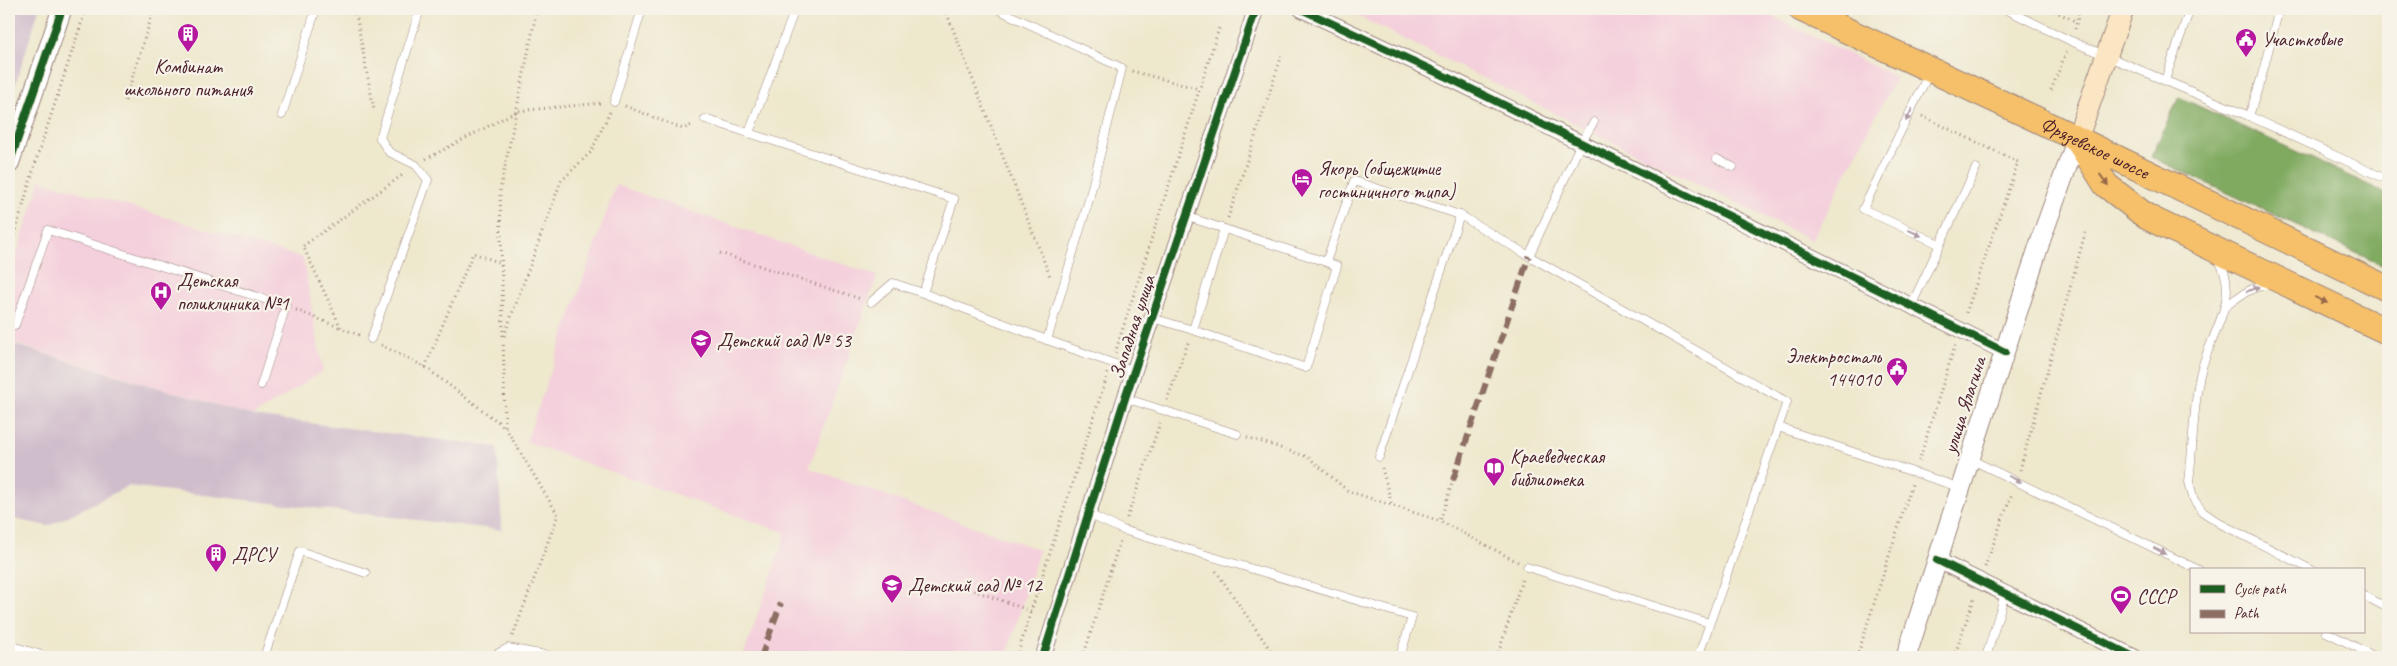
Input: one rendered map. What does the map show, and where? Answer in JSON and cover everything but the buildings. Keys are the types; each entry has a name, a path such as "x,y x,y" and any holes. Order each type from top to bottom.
{"highway":[{"name":"Фрязевское шоссе","path":"1801,9 2388,289"},
{"path":"2077,139 2106,185 2147,218 2388,332"}],"main road":[{"path":"2077,139 2108,57 2123,9"}],"street":[{"path":"9,164 62,9"},
{"name":"Западная улица","path":"1043,657 1125,398 1256,9"},
{"path":"1301,9 1581,143 2005,352"},
{"name":"улица Ялагина","path":"1906,657 2042,236 2077,139"},
{"path":"1937,560 2134,657"}],"lane":[{"path":"282,115 316,9"},
{"path":"371,339 428,180 416,164 389,152 380,138 420,9"},
{"path":"614,102 642,9"},
{"path":"749,133 794,9"},
{"path":"997,9 1122,68 1088,203 1047,340"},
{"path":"2005,9 2108,57 2249,116 2388,180"},
{"path":"2165,80 2190,9"},
{"path":"2249,116 2261,79 2279,9"},
{"path":"1930,71 1912,111 1862,209 1940,244"},
{"path":"705,119 954,199 923,293"},
{"path":"1529,256 1581,143 1594,122"},
{"path":"1717,159 1733,167"},
{"path":"1911,306 1976,168"},
{"path":"1326,262 1354,181 1460,215 1787,402 1698,657"},
{"path":"1379,458 1460,215"},
{"path":"1152,318 1306,368 1337,266 1185,216"},
{"path":"1193,330 1224,229"},
{"path":"9,324 15,325 48,230 286,306 261,385"},
{"path":"2213,250 2224,267 2228,281 2225,307 2200,375 2190,482 2194,500 2203,512 2221,524 2295,566"},
{"path":"871,302 892,283 1135,371"},
{"path":"2225,307 2245,292 2263,285 2286,283"},
{"path":"1125,398 1237,434"},
{"path":"1778,427 1961,488"},
{"path":"1970,459 2017,480 2195,568"},
{"path":"1088,514 1123,530 1412,616 1400,657"},
{"path":"264,657 300,551 366,573"},
{"path":"1527,567 1709,623"},
{"path":"1986,657 2005,594"},
{"path":"2364,596 2388,608"},
{"path":"2330,634 2376,657"},
{"path":"9,645 48,657"},
{"path":"491,657 508,648 556,657"}],"path":[{"path":"9,254 35,164 86,9"},
{"path":"125,101 154,9"},
{"path":"355,9 380,138"},
{"path":"505,427 500,191 537,9"},
{"path":"945,9 1060,301"},
{"path":"2050,9 2077,22"},
{"path":"1224,229 1282,54"},
{"path":"1122,68 1200,89"},
{"path":"503,339 561,181 591,152 614,102"},
{"path":"341,328 303,246 416,164 517,111 614,102 683,129 705,119"},
{"path":"1857,657 1960,330 2018,162 1912,111"},
{"path":"1954,657 2017,480 2086,230"},
{"path":"425,367 473,253 501,263"},
{"path":"720,253 871,302"},
{"path":"286,306 371,339 425,367 505,427 558,515 508,648"},
{"path":"1083,657 1123,530 1193,330"},
{"path":"1237,434 1308,457 1348,491 1440,521 1527,567 1497,657"},
{"path":"1379,458 1392,506"},
{"path":"1440,521 1454,480"},
{"path":"1204,554 1275,657"},
{"path":"1017,657 1031,612"}],"shaded area":[{"path":"9,9 39,9 9,105"},
{"path":"1343,9 1757,9 1896,77 1812,240"},
{"name":"Детская поликлиника №1","path":"40,180 303,258 323,371 253,416 9,342 9,280"},
{"name":"Детский сад № 53","path":"616,185 877,276 809,468 1039,550 1006,657 743,657 786,533 526,442"},
{"path":"9,343 253,416 497,447 502,530 128,486 48,526 9,518"}],"green space":[{"path":"2179,97 2388,194 2388,268 2151,157"}],"marked path":[{"path":"1453,480 1529,256"},
{"path":"761,657 781,603"}],"cycle path":[{"path":"9,164 62,9"},
{"path":"1043,657 1125,398 1256,9"},
{"path":"1301,9 1453,80 2005,352"},
{"path":"1937,560 2134,657"}],"place":[{"name":"Комбинат школьного питания","path":"188,53"},
{"name":"Участковые","path":"2246,58"},
{"name":"Якорь (общежитие гостиничного типа)","path":"1302,198"},
{"name":"Детская поликлиника №1","path":"161,311"},
{"name":"Детский сад № 53","path":"701,359"},
{"name":"Электросталь 144010","path":"1897,387"},
{"name":"Краеведческая библиотека","path":"1494,487"},
{"name":"ДРСУ","path":"216,573"},
{"name":"Детский сад № 12","path":"892,604"},
{"name":"СССР","path":"2121,615"}]}
